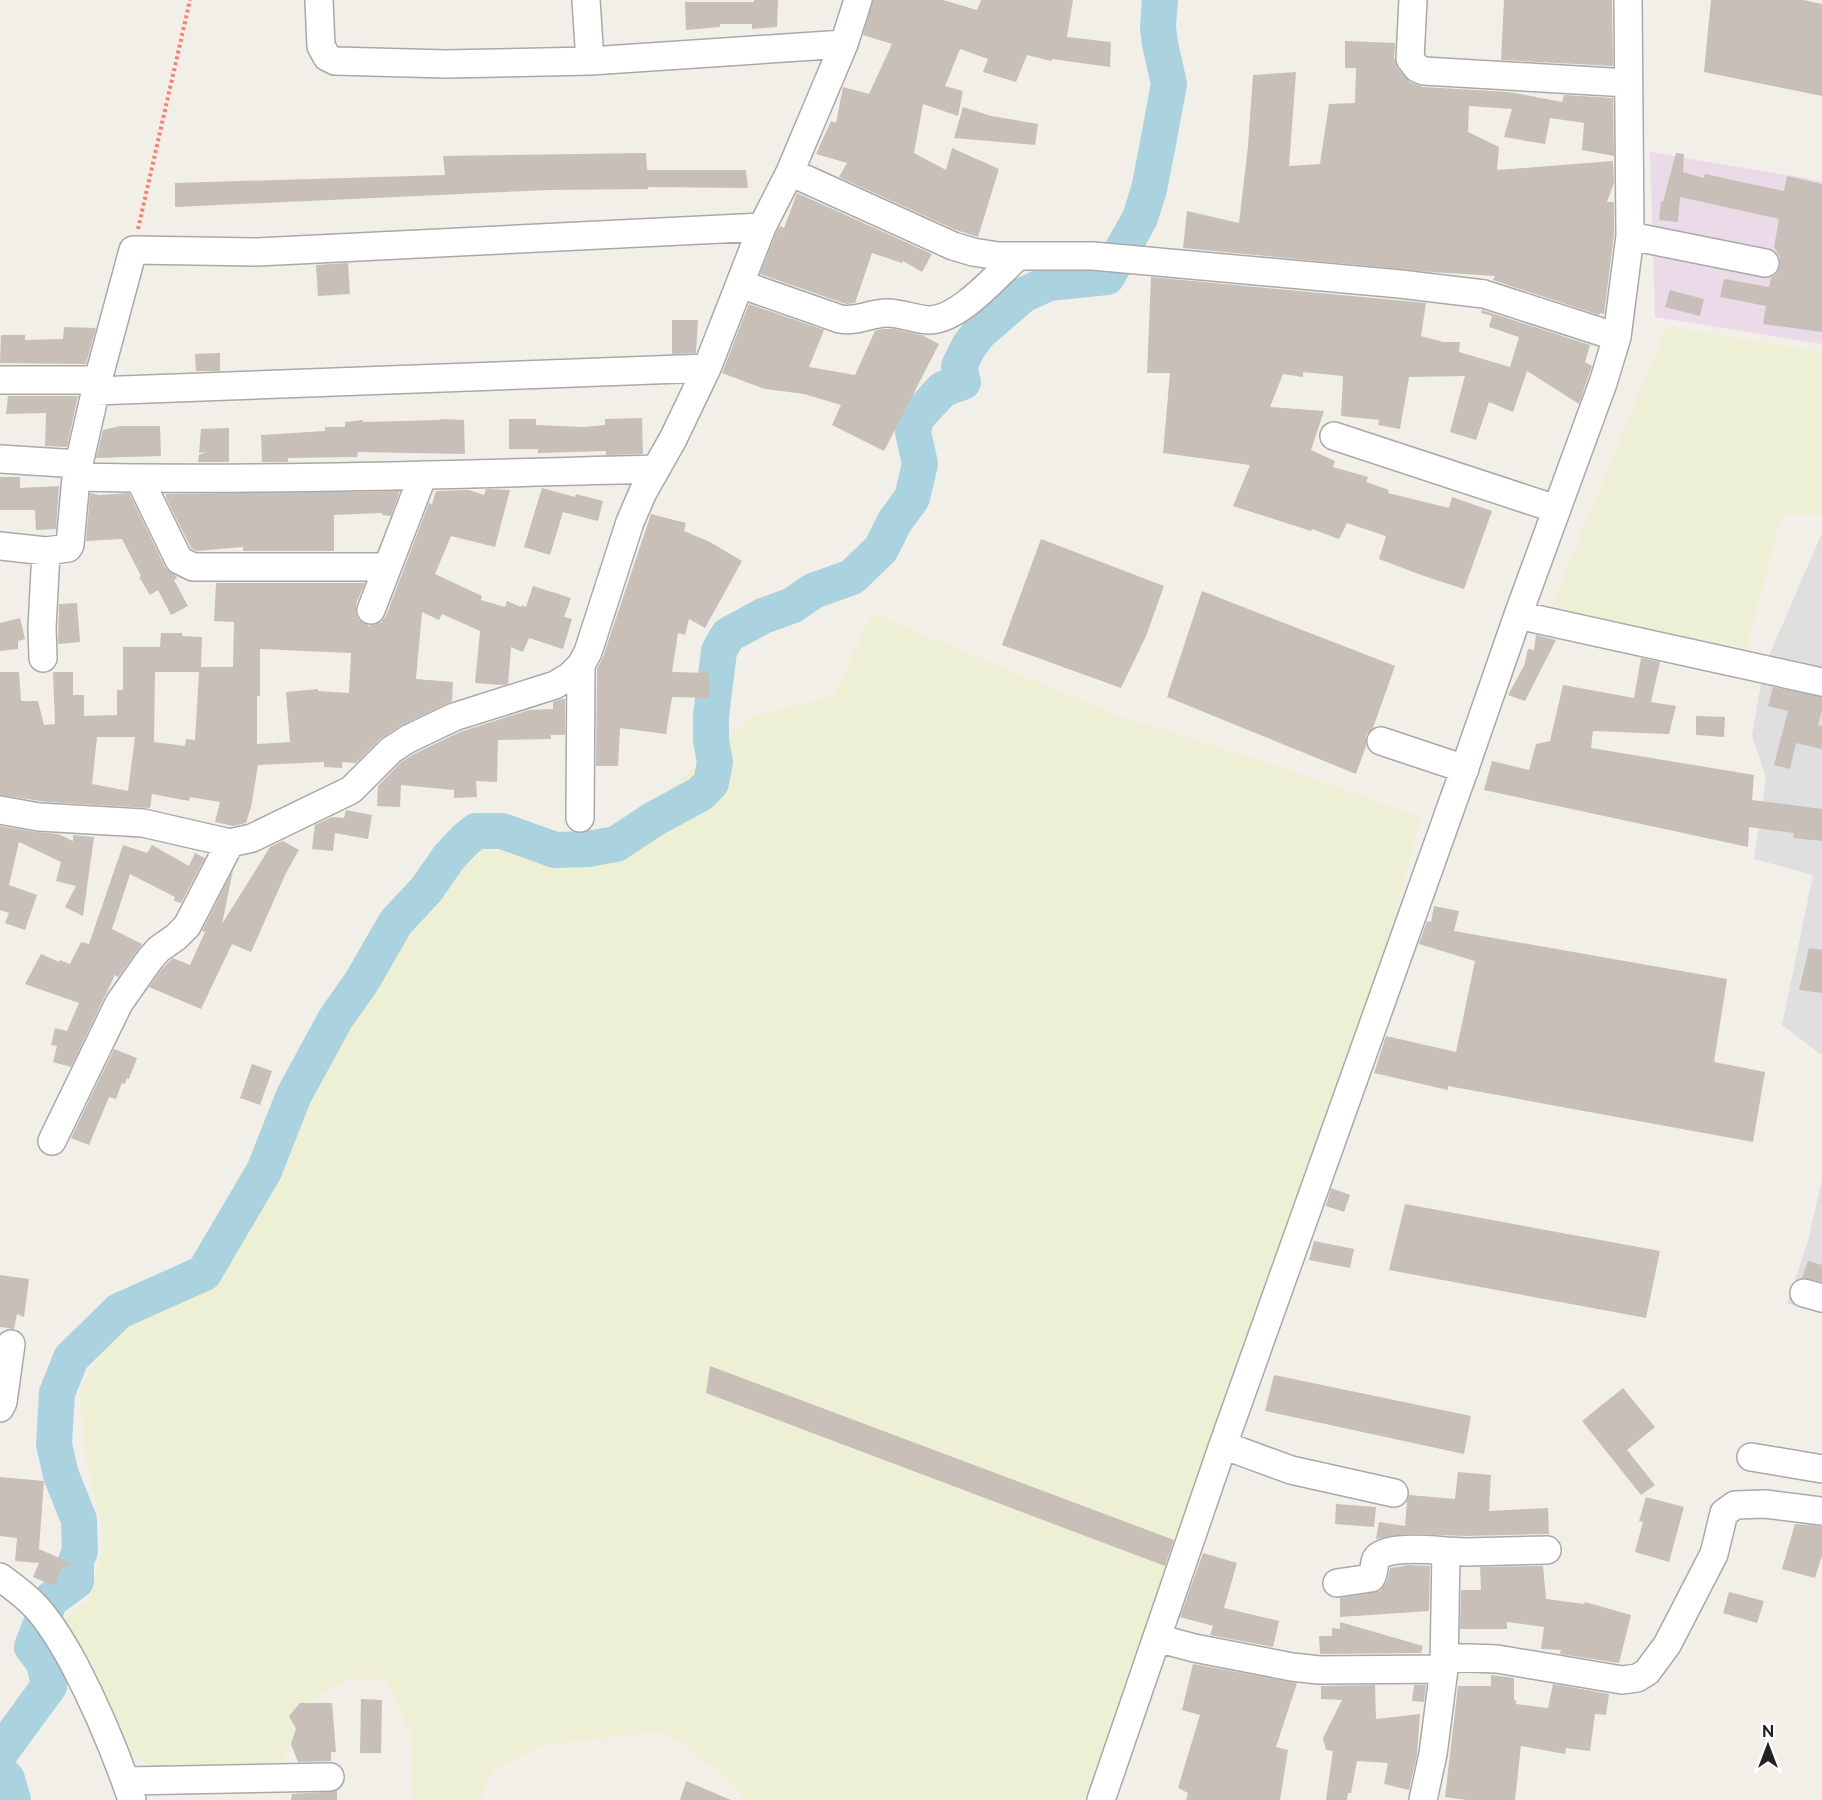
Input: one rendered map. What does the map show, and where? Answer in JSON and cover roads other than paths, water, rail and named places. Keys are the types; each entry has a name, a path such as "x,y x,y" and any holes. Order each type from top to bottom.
{"street":[{"path":"319,0 321,46 327,57 335,61 446,64 590,61 844,44"},
{"path":"586,0 590,61"},
{"path":"0,810 39,817 143,823 230,843 252,838 351,789 391,750 408,739 454,717 555,685 570,676 581,665 588,652 611,587 630,522 707,368 762,226 790,172 844,44 858,0"},
{"path":"1413,0 1410,59 1418,69 1628,84"},
{"path":"1101,1800 1223,1445 1518,615 1603,383 1617,337 1630,236 1628,0"},
{"path":"790,172 953,246 990,255 1093,256 1400,284 1484,294 1617,337"},
{"path":"0,546 46,551 64,549 70,545 78,470 96,386 133,250 257,252 762,226"},
{"path":"1630,236 1765,263"},
{"path":"740,284 840,319 858,319 886,313 919,320 934,320 962,307 1018,256"},
{"path":"0,380 96,386 707,368"},
{"path":"1334,436 1556,509"},
{"path":"0,459 139,478 423,475 656,469"},
{"path":"371,610 423,475"},
{"path":"139,478 179,560 192,567 387,567"},
{"path":"43,658 42,628 46,551"},
{"path":"1518,615 1822,682"},
{"path":"580,818 581,665"},
{"path":"1381,741 1465,769"},
{"path":"52,1141 119,1003 150,959 187,926 230,843"},
{"path":"0,1408 3,1402 11,1344"},
{"path":"1223,1445 1291,1470 1394,1493"},
{"path":"1751,1457 1822,1469"},
{"path":"1157,1638 1194,1648 1319,1670 1497,1659 1622,1680 1637,1678 1647,1672 1667,1646 1714,1554 1724,1514 1735,1505 1765,1504 1822,1511"},
{"path":"1337,1583 1371,1578 1376,1558 1381,1554 1417,1548 1466,1552 1547,1550"},
{"path":"1423,1800 1433,1754 1444,1663 1446,1551"},
{"path":"0,1577 20,1592 42,1615 66,1649 91,1696 129,1790 330,1777"}],"waterway":[{"path":"0,1753 49,1686 44,1663 32,1647 50,1600 76,1581 76,1561 80,1551 79,1520 61,1475 54,1444 57,1393 71,1358 119,1311 204,1273 264,1171 294,1095 336,1018 362,981 396,922 426,890 449,857 465,840 476,831 502,831 555,850 588,849 616,844 654,819 700,794 711,783 715,762 711,741 711,716 719,651 728,635 763,616 793,605 813,591 852,577 881,549 895,521 912,498 920,464 913,432 916,418 943,389 963,382 959,366 969,346 979,333 1023,295 1049,283 1107,277 1140,218 1156,154 1169,84 1158,27 1160,0"},
{"path":"0,1771 7,1779 13,1800"}]}
